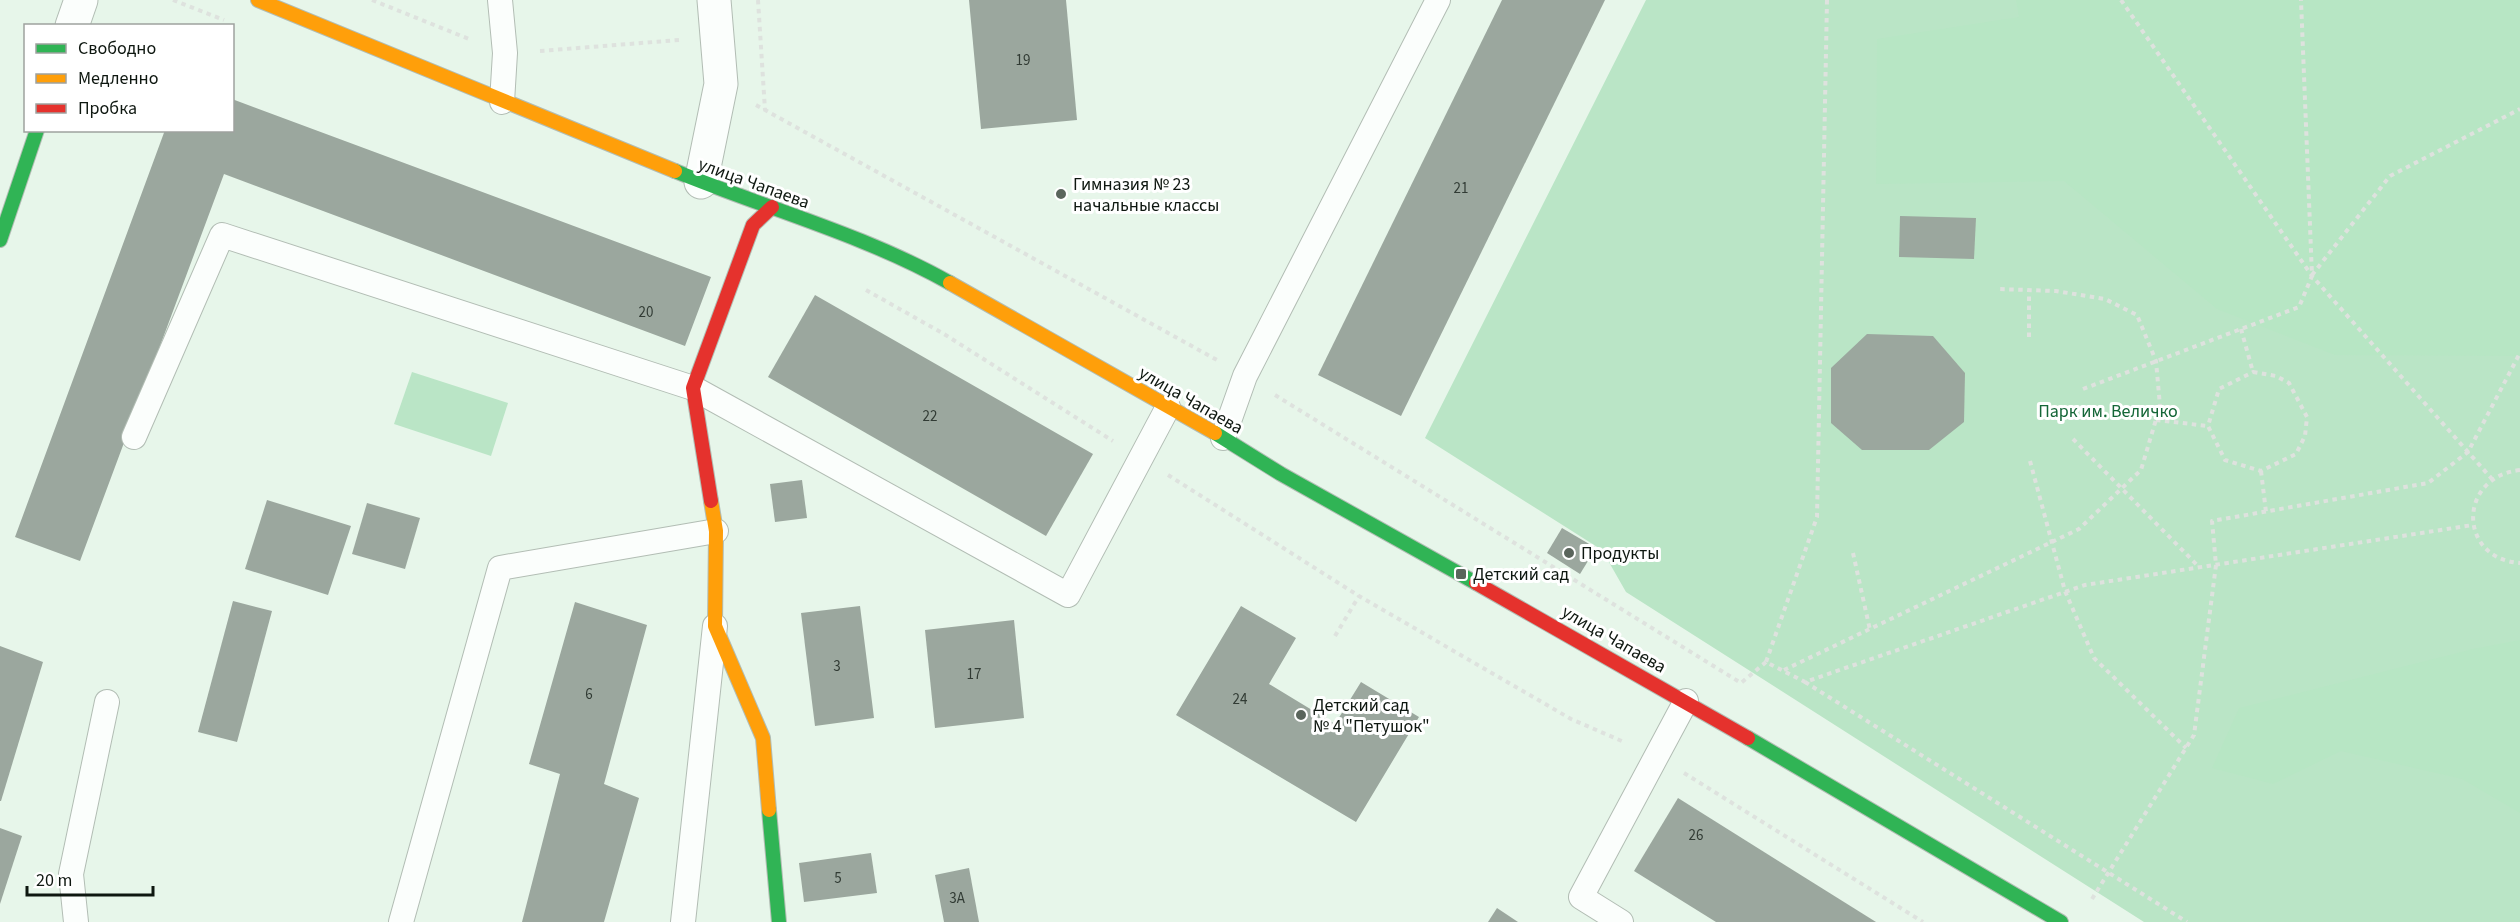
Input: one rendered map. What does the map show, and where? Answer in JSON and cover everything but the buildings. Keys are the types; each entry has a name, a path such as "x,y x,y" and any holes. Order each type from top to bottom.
{"street":[{"path":"73,24 81,0"},
{"name":"улица Чапаева","path":"258,0 502,102 924,269 1223,438 1281,474 1686,701 2061,922"},
{"path":"701,182 721,84 714,0"},
{"path":"0,240 36,132"},
{"path":"772,207 753,225 693,388 716,531 715,626 763,738 779,922"}],"lane":[{"path":"500,0 505,53 502,102"},
{"path":"1223,438 1245,376 1438,0"},
{"path":"134,437 222,235 693,388 1068,595 1168,407"},
{"path":"401,922 500,568 716,531"},
{"path":"683,922 715,626"},
{"path":"1621,922 1581,897 1686,701"},
{"path":"76,922 71,874 107,702"}],"path":[{"path":"173,0 228,22"},
{"path":"372,0 505,53 681,39"},
{"path":"758,0 765,111"},
{"path":"721,84 765,111 1245,376 1741,683 1766,662 1817,517 1827,0"},
{"path":"2121,0 2312,276 2492,479"},
{"path":"2301,0 2312,276"},
{"path":"2083,389 2299,307 2312,276 2390,176 2520,109"},
{"path":"863,288 944,334 1359,596 1571,719 1656,755 1923,922"},
{"path":"1783,670 2079,529 2141,470 2160,406 2156,362 2137,315 2105,299 2056,291 1998,289"},
{"path":"2029,290 2029,337"},
{"path":"2241,329 2253,372"},
{"path":"2091,902 2194,735 2216,565 2212,521 2428,483 2468,452 2520,353"},
{"path":"2253,372 2276,376 2289,383 2307,417 2305,436 2296,454 2261,471 2225,460 2208,426 2219,390 2253,372"},
{"path":"2156,420 2208,426"},
{"path":"2073,439 2199,567"},
{"path":"2030,461 2065,591 2094,658 2186,748"},
{"path":"2520,470 2507,472 2492,479 2480,490 2473,509 2473,525 2481,543 2492,555 2506,562 2520,563"},
{"path":"2261,471 2266,512"},
{"path":"1805,682 2085,585 2473,525"},
{"path":"1853,553 1870,630"},
{"path":"1335,636 1359,596"},
{"path":"1766,662 1805,682 2187,922"}],"green space":[{"name":"Парк им. Величко","path":"1646,0 2520,0 2520,922 2144,922 1626,592 1602,550 1425,438"},
{"path":"2016,0 2520,0 2520,356 2335,355 2217,309 2064,181 1876,184 1877,39 2019,17"},
{"path":"412,372 508,403 491,456 394,424"},
{"path":"2520,640 2520,813 2462,779 2341,751 2273,784 2212,768 2239,708 2473,649"}],"traffic: fast":[{"path":"0,240 36,132"},
{"path":"675,171 884,250 950,283"},
{"path":"1215,433 1281,474 1476,583"},
{"path":"1748,738 2061,922"},
{"path":"769,810 779,922"}],"traffic: slow":[{"path":"258,0 675,171"},
{"path":"950,283 1215,433"},
{"path":"711,501 716,531 715,626 763,738 769,810"}],"traffic: jam":[{"path":"711,501 693,388 753,225 772,207"},
{"path":"1476,583 1748,738"}],"place":[{"name":"Гимназия № 23 начальные классы","path":"1061,194"},
{"name":"Продукты","path":"1569,553"},
{"name":"Детский сад","path":"1461,574"},
{"name":"Детский сад № 4 \"Петушок\"","path":"1301,715"}]}
